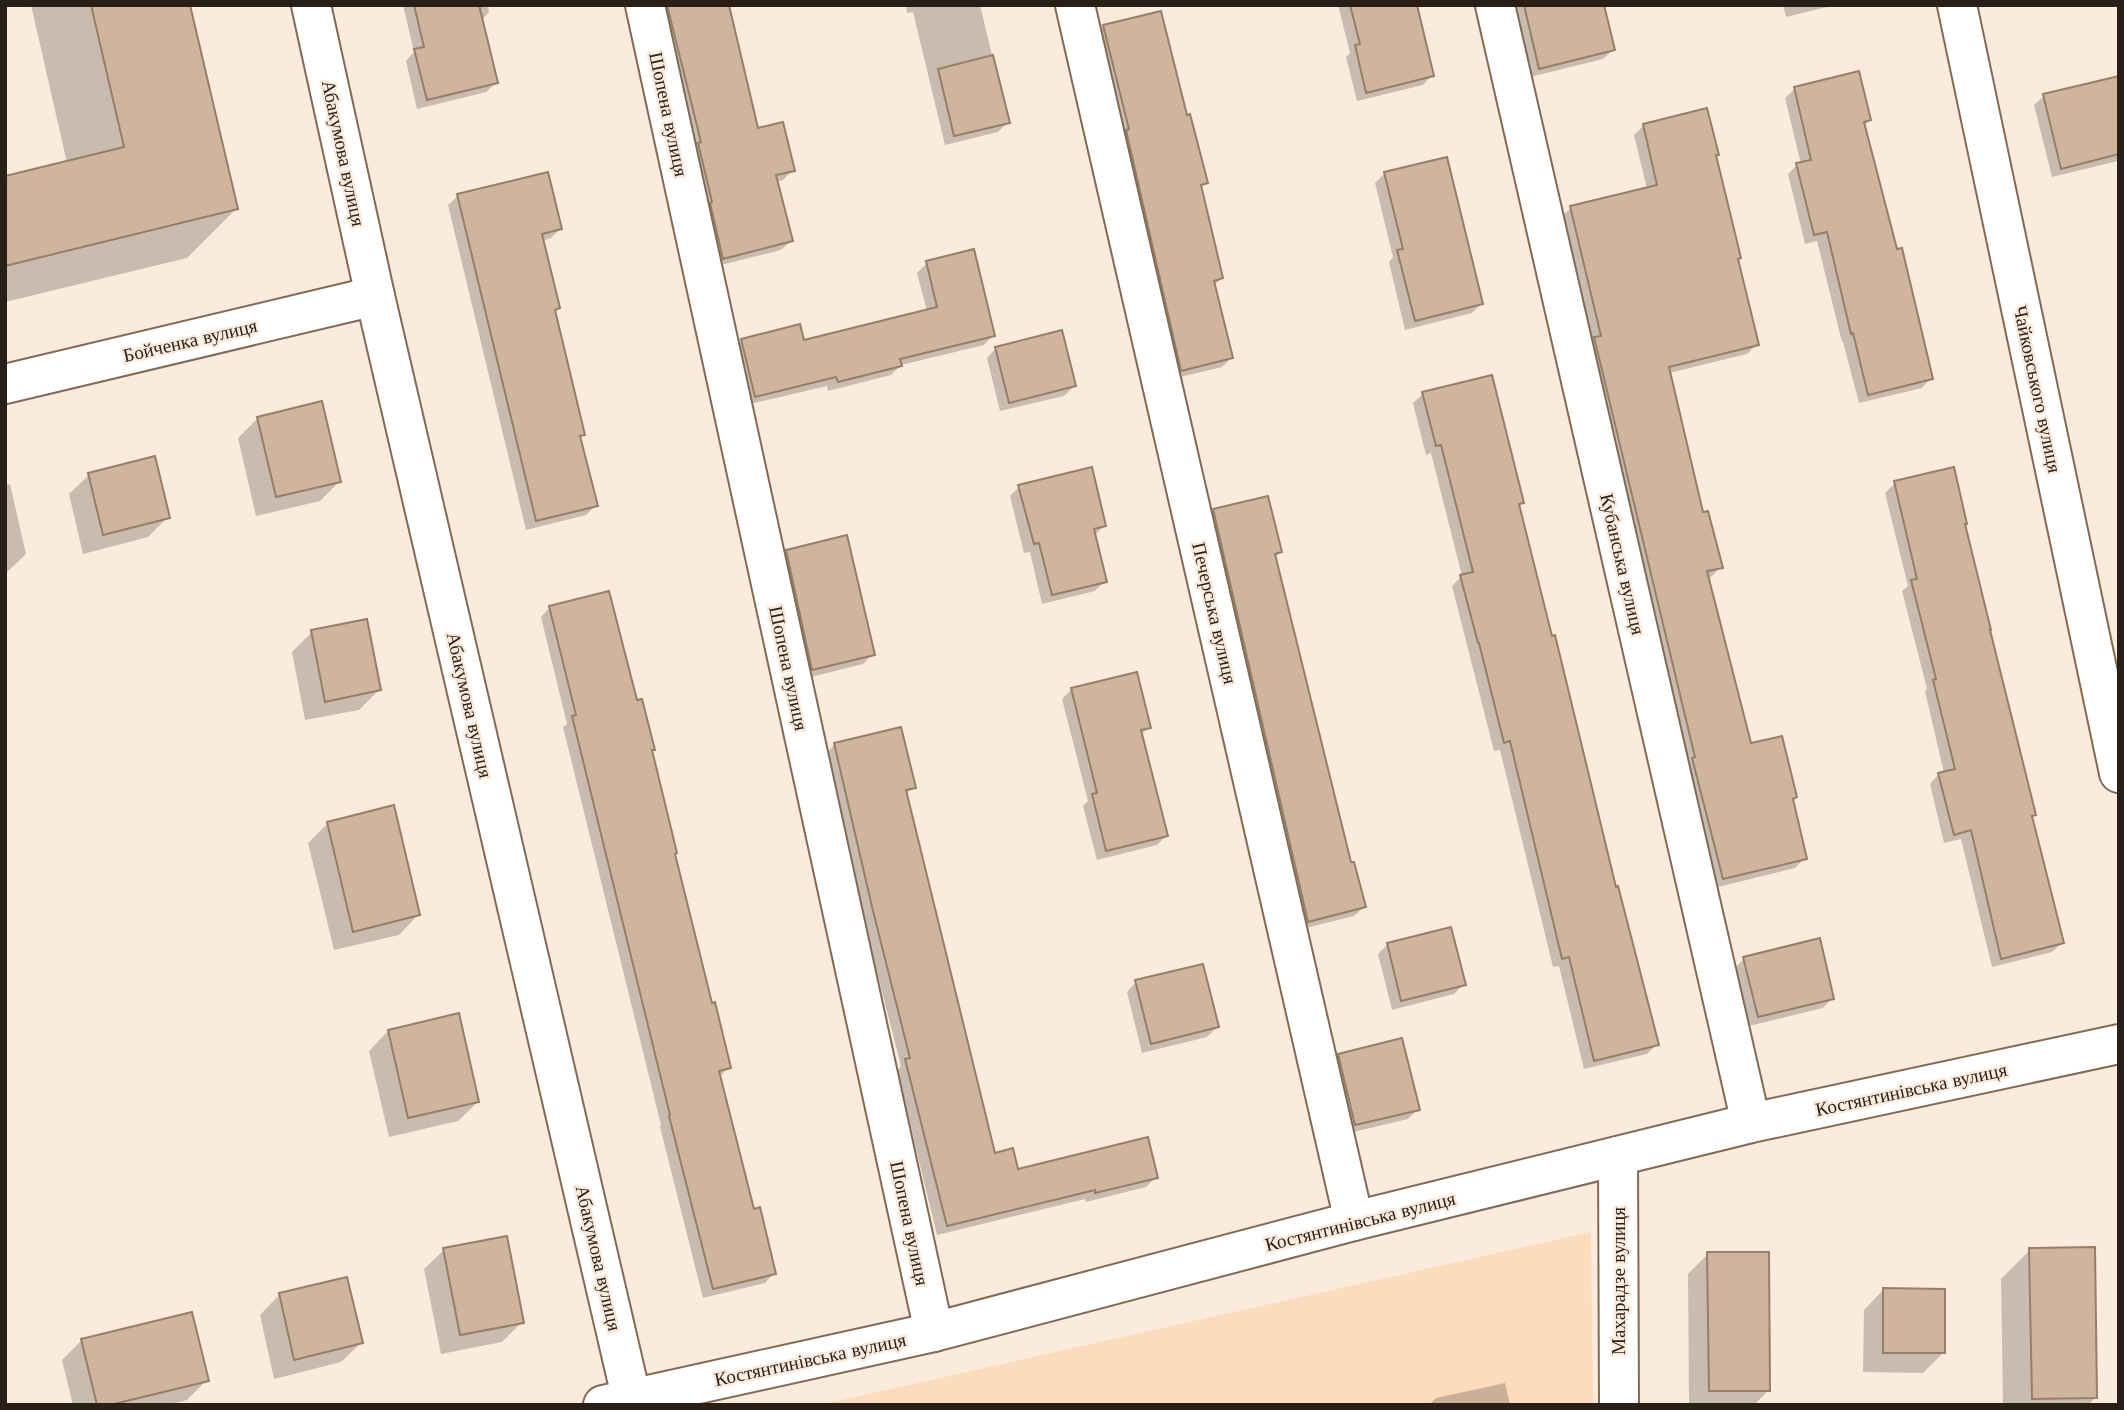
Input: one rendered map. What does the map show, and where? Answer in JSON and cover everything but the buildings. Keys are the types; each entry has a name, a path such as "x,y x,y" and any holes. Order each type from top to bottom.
{"street":[{"name":"Абакумова вулиця","path":"311,5 622,1403"},
{"name":"Шопена вулиця","path":"645,5 933,1332"},
{"name":"Печерська вулиця","path":"1075,5 1354,1221"},
{"name":"Кубанська вулиця","path":"1495,5 1751,1124"},
{"name":"Чайковського вулиця","path":"1957,5 2119,773"},
{"name":"Бойченка вулиця","path":"5,384 375,296"},
{"name":"Костянтинівська вулиця","path":"622,1403 933,1332 1354,1221 1751,1124 2119,1044"},
{"name":"Махарадзе вулиця","path":"1618,1156 1619,1405"}],"shaded area":[{"path":"1591,1232 1593,1405 819,1405"}]}
